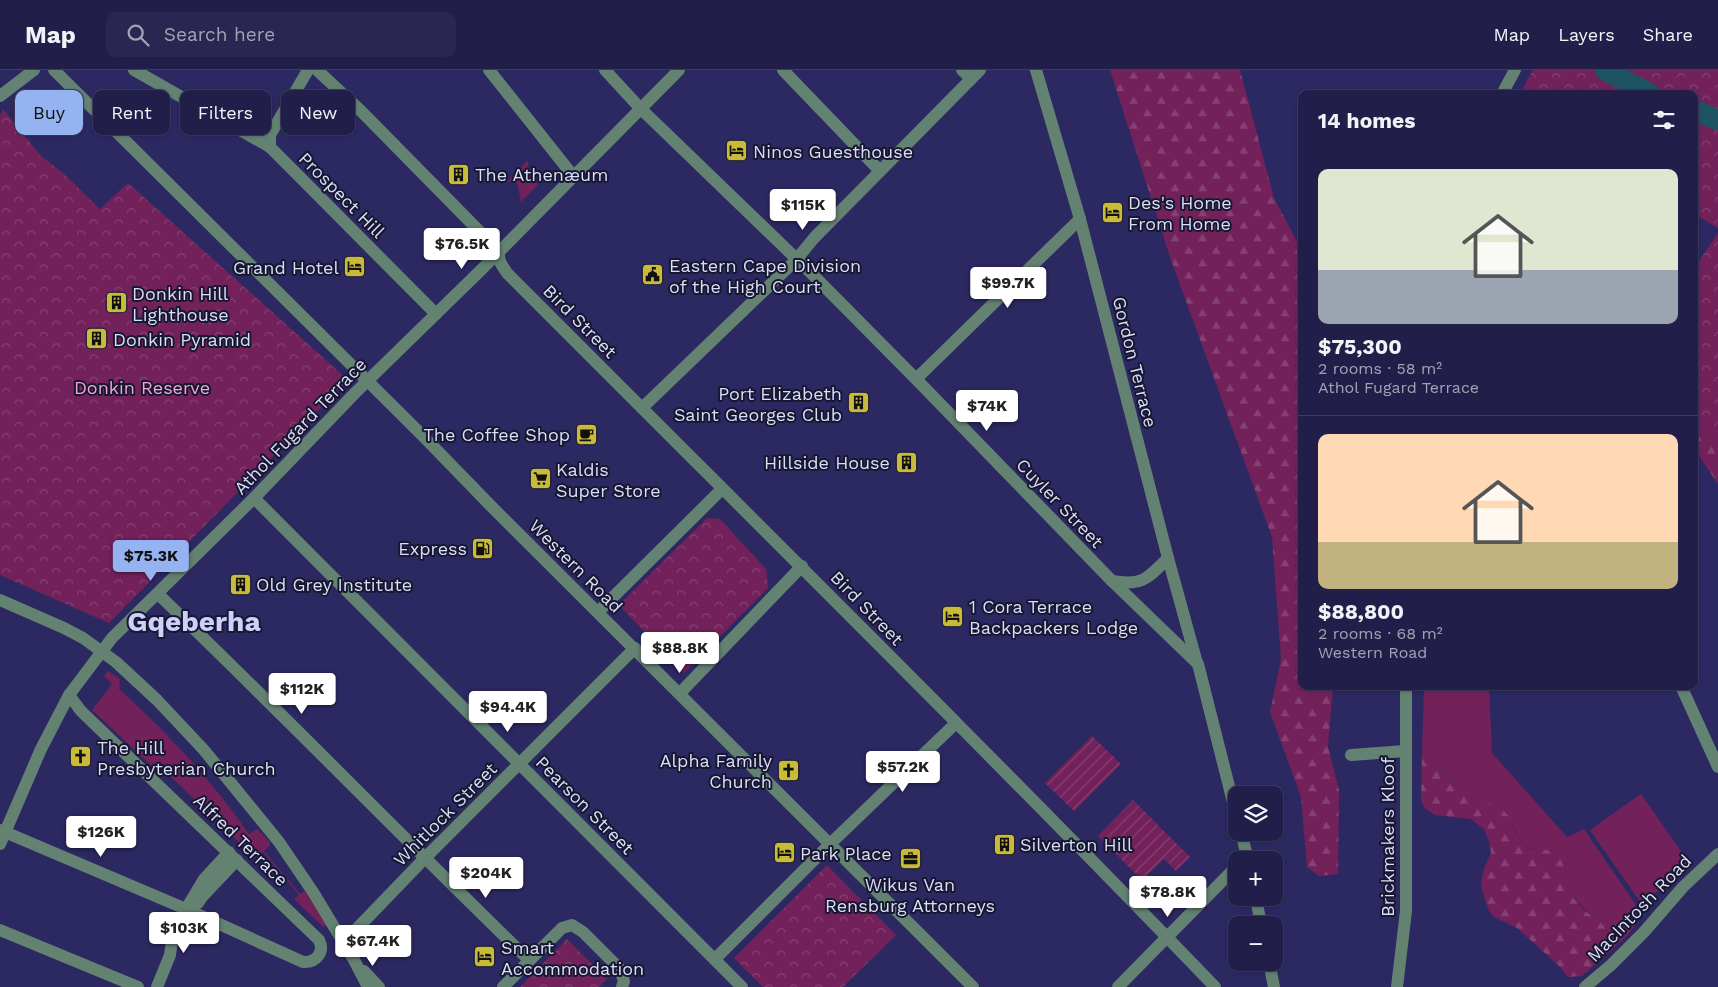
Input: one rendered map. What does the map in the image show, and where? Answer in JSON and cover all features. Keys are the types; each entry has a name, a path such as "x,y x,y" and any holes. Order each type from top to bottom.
{"street":[{"path":"0,96 34,70"},
{"name":"Western Road","path":"54,70 313,326 973,987"},
{"name":"Prospect Hill","path":"134,70 270,147 436,314"},
{"path":"270,147 270,135 273,128 308,70"},
{"path":"318,70 361,111 498,251"},
{"path":"489,70 574,176"},
{"name":"Cuyler Street","path":"604,70 640,108 916,378 1112,581 1198,664"},
{"name":"Athol Fugard Terrace","path":"2,835 40,749 68,695 102,650 679,70"},
{"path":"783,70 880,171"},
{"name":"Gordon Terrace","path":"1036,70 1080,219 1168,558 1198,664"},
{"path":"1504,90 1514,70"},
{"path":"642,408 796,260 814,238 880,171 971,73"},
{"path":"916,378 1080,219"},
{"name":"Bird Street","path":"498,251 500,262 507,273 722,489 802,566 1216,987"},
{"path":"598,612 722,489"},
{"name":"Pearson Street","path":"254,498 742,987"},
{"path":"1112,581 1128,584 1139,582 1148,578 1168,558"},
{"path":"680,694 802,566"},
{"path":"158,594 529,960"},
{"path":"0,600 64,628 102,650 157,700 204,750 279,842 344,942 368,987"},
{"name":"Whitlock Street","path":"344,942 425,858 635,648"},
{"path":"1198,664 1229,786"},
{"name":"Brickmakers Kloof","path":"1397,987 1406,910 1406,690"},
{"path":"1683,690 1718,767"},
{"name":"Alfred Terrace","path":"68,695 81,711 233,856 319,940 322,946 318,956 307,962 298,960 189,911"},
{"path":"715,959 830,844 956,723"},
{"path":"1352,756 1405,751"},
{"path":"2,835 189,911"},
{"name":"MacIntosh Road","path":"1585,987 1611,965 1644,932 1684,887 1718,854"},
{"path":"157,987 170,955 172,941 204,879 233,856"},
{"path":"1118,987 1228,876"},
{"path":"502,987 562,928 572,925 583,932 620,969 624,982 622,987"},
{"path":"0,930 138,987"},
{"path":"354,960 379,987"},
{"path":"1271,971 1274,987"}],"green space":[{"path":"1110,70 1240,70 1274,198 1298,243 1298,690 1333,690 1328,746 1339,790 1338,874 1319,876 1307,867 1301,797 1270,712 1281,659 1272,537 1171,260"},
{"path":"1533,70 1718,70 1718,228 1698,216 1698,90 1522,90"},
{"name":"Donkin Reserve","path":"3,109 15,124 15,135 24,135 41,156 63,173 100,209 128,183 348,380 109,623 0,575 0,116"},
{"path":"528,160 528,168 536,171 534,179 538,185 521,202 516,183 509,181 506,183"},
{"path":"1718,233 1718,443 1713,436 1698,425 1698,263"},
{"path":"1698,425 1713,436 1718,443 1718,484 1698,454"},
{"path":"707,518 720,519 766,569 768,588 684,673 619,605"},
{"path":"108,671 120,679 119,689 172,740 205,777 249,834 257,829 270,842 270,845 264,851 300,894 305,891 327,925 323,927 294,899 299,895 263,852 253,858 231,834 158,765 156,770 92,710 112,684 104,676"},
{"path":"1424,690 1489,690 1492,753 1567,837 1584,829 1636,905 1636,924 1629,934 1617,945 1602,925 1577,902 1570,890 1564,865 1554,851 1525,847 1512,823 1491,804 1478,801 1463,793 1422,754"},
{"path":"1092,736 1121,764 1074,811 1045,783"},
{"path":"1422,754 1464,793 1503,810 1510,819 1518,838 1525,846 1555,852 1561,859 1575,900 1601,923 1617,945 1582,976 1568,977 1559,966 1517,928 1494,917 1489,911 1481,887 1483,871 1491,853 1484,829 1471,819 1435,815 1425,808 1421,800"},
{"path":"1641,794 1692,867 1641,903 1590,830"},
{"path":"1133,800 1190,857 1176,871 1164,859 1142,880 1098,836"},
{"path":"827,865 896,935 843,987 763,987 734,958"},
{"path":"567,939 607,979 599,987 520,987"}],"waterway":[{"path":"1605,70 1642,90"},
{"path":"1698,112 1718,120"}],"place":[{"name":"Ninos Guesthouse","path":"737,151"},
{"name":"The Athenæum","path":"459,174"},
{"name":"Des's Home From Home","path":"1112,212"},
{"name":"Grand Hotel","path":"355,267"},
{"name":"Eastern Cape Division of the High Court","path":"653,275"},
{"name":"Donkin Hill Lighthouse","path":"116,303"},
{"name":"Donkin Pyramid","path":"97,339"},
{"name":"Port Elizabeth Saint Georges Club","path":"858,403"},
{"name":"The Coffee Shop","path":"586,434"},
{"name":"Hillside House","path":"906,462"},
{"name":"Kaldis Super Store","path":"540,479"},
{"name":"Express","path":"483,548"},
{"name":"Old Grey Institute","path":"240,584"},
{"name":"1 Cora Terrace Backpackers Lodge","path":"953,616"},
{"name":"The Hill Presbyterian Church","path":"81,757"},
{"name":"Alpha Family Church","path":"788,770"},
{"name":"Silverton Hill","path":"1004,844"},
{"name":"Park Place","path":"784,853"},
{"name":"Wikus Van Rensburg Attorneys","path":"910,859"},
{"name":"Smart Accommodation","path":"485,957"}],"district":[{"name":"Gqeberha","path":"194,621"}]}
